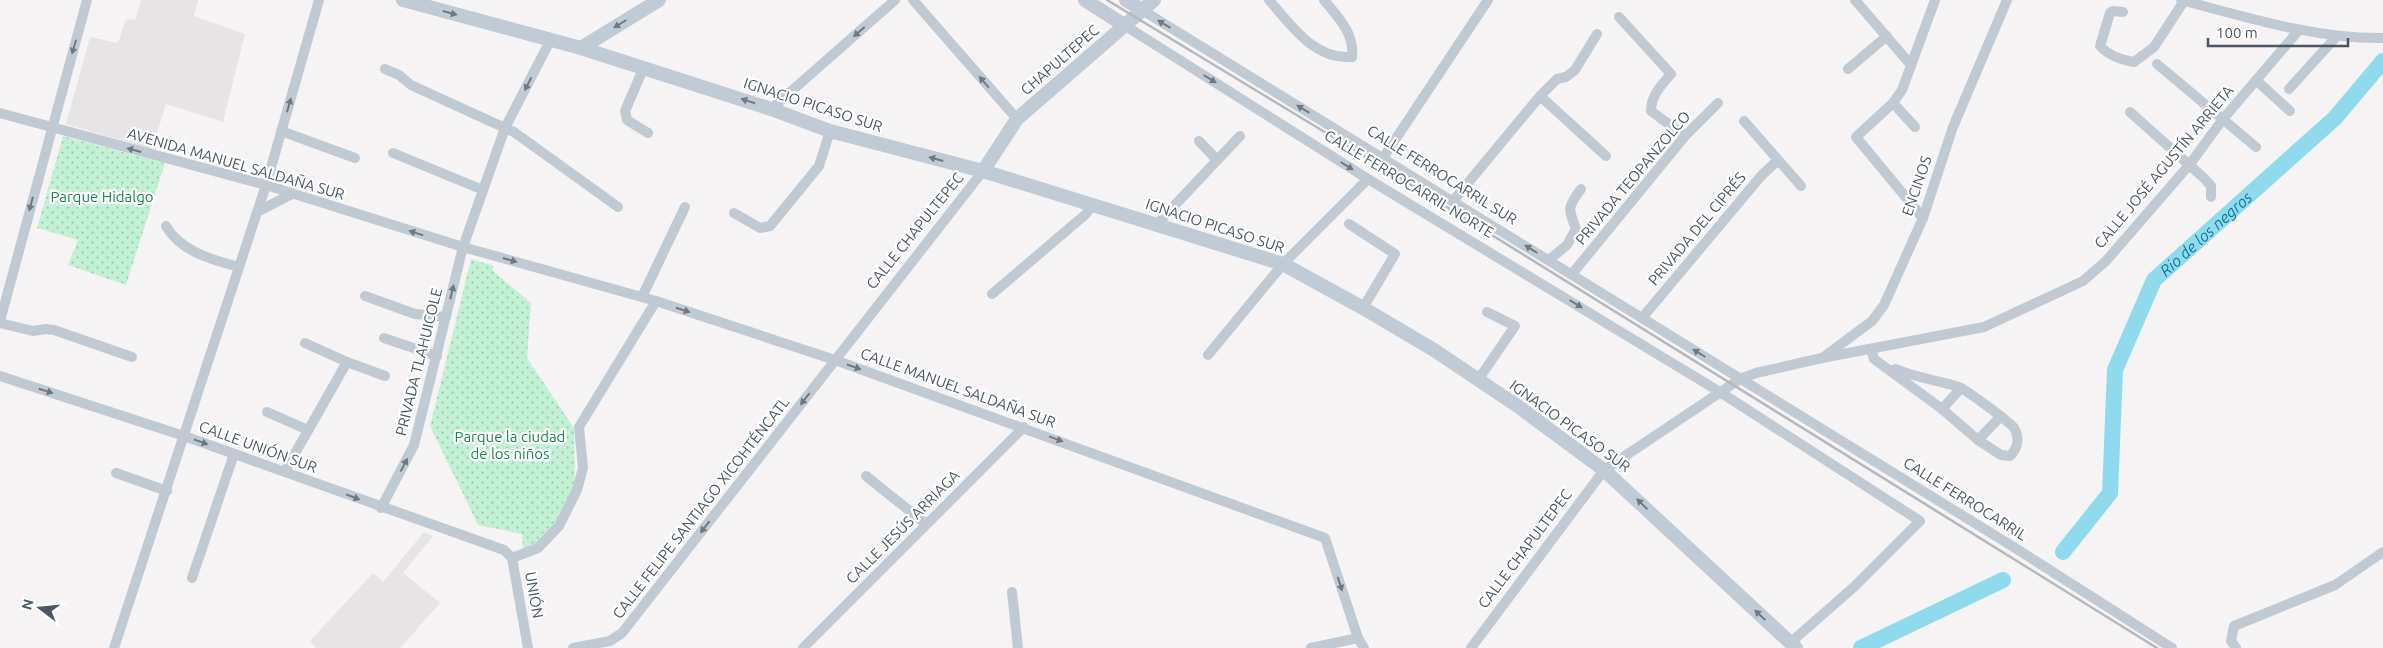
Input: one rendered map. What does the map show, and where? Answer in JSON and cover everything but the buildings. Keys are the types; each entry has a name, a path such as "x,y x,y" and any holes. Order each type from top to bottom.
{"main road":[{"path":"581,48 660,0"},
{"name":"CALLE FERROCARRIL NORTE","path":"1084,0 1124,25"},
{"name":"CALLE FERROCARRIL SUR","path":"1126,0 1142,10"},
{"name":"CHAPULTEPEC","path":"1016,119 1154,0"},
{"name":"IGNACIO PICASO SUR","path":"412,1 644,67 771,109 830,131 983,171 1283,264 1434,350 1519,407 1604,470 1793,645"},
{"name":"CALLE CHAPULTEPEC","path":"983,171 1016,119"}],"street":[{"path":"87,0 0,322 33,331 46,328 54,330 132,357"},
{"path":"114,648 266,185 319,0"},
{"path":"771,109 895,0"},
{"path":"913,0 1016,119"},
{"path":"1269,0 1308,43 1328,54 1352,57 1351,40 1345,26 1324,0"},
{"path":"1383,158 1488,0"},
{"path":"1855,0 1888,36 1911,65"},
{"path":"1923,218 1856,140 1857,134 1893,103 1902,90 1935,0"},
{"name":"ENCINOS","path":"1822,358 1872,321 1884,305 1923,218 1953,127 2007,0"},
{"path":"2123,12 2113,11 2110,13 2100,46 2105,51 2126,61 2134,62 2154,47 2182,0 2206,3 2299,30 2337,36 2379,38"},
{"name":"CALLE FERROCARRIL SUR","path":"1142,10 1740,379"},
{"path":"1619,17 1671,74 1653,95 1651,111 1685,136"},
{"name":"CALLE FERROCARRIL NORTE","path":"1124,25 1368,179 1720,392"},
{"name":"CALLE JOSÉ AGUSTÍN ARRIETA","path":"1720,392 1740,379 1756,373 1870,348 1984,327 2083,280 2106,261 2190,164 2223,120 2299,30"},
{"path":"1453,201 1540,96 1556,79 1566,77 1575,70 1597,34"},
{"path":"1848,69 1888,36"},
{"path":"2289,89 2337,36"},
{"name":"PRIVADA TLAHUICOLE","path":"380,508 414,445 463,247 505,128 550,41"},
{"path":"2156,64 2256,146"},
{"path":"644,67 625,111 627,120 648,133"},
{"path":"385,69 399,75 411,84 514,132 618,206"},
{"path":"2256,80 2290,111"},
{"path":"1540,96 1606,156"},
{"name":"PRIVADA TEOPANZOLCO","path":"1572,274 1685,136 1718,103"},
{"path":"1893,103 1915,127"},
{"path":"2130,112 2190,164 2211,186 2211,197"},
{"name":"AVENIDA MANUEL SALDAÑA SUR","path":"0,113 266,185 463,247"},
{"path":"1744,121 1777,161 1801,186"},
{"path":"281,131 355,158"},
{"path":"734,213 760,228 770,226 819,166 830,131"},
{"path":"1157,224 1240,136"},
{"path":"1199,141 1217,160"},
{"path":"393,153 483,190"},
{"name":"PRIVADA DEL CIPRÉS","path":"1642,318 1761,176 1777,161"},
{"name":"CALLE CHAPULTEPEC","path":"835,360 983,171"},
{"path":"1208,355 1283,264 1368,179"},
{"path":"1549,260 1572,238 1576,229 1568,209 1569,204 1581,189"},
{"path":"257,212 292,194"},
{"path":"992,294 1086,214 1093,204"},
{"path":"642,297 685,207"},
{"path":"1349,224 1395,254 1363,308"},
{"path":"166,226 173,237 197,253 239,267"},
{"name":"CALLE MANUEL SALDAÑA SUR","path":"463,247 656,301 835,360 1024,427 1325,538 1358,638 1364,648"},
{"path":"365,296 415,314 446,317"},
{"path":"512,558 538,548 560,526 577,490 583,468 579,427 656,301"},
{"path":"1478,380 1515,326 1487,312"},
{"path":"384,338 437,356"},
{"path":"305,343 347,362 385,376"},
{"path":"1870,348 1874,359 1891,370 1894,375 1913,381 1961,388 2014,427 2018,438 2016,450 2010,456 2000,455 1978,440 1913,381"},
{"name":"CALLE FELIPE SANTIAGO XICOHTÉNCATL","path":"573,648 610,641 622,633 835,360"},
{"path":"285,471 347,362"},
{"name":"CALLE UNIÓN SUR","path":"0,376 184,436 285,471 380,508 504,550"},
{"name":"CALLE FERROCARRIL","path":"1740,379 2012,546 2172,648"},
{"path":"1942,409 1961,388"},
{"path":"1720,392 1920,520 1793,645"},
{"name":"CALLE CHAPULTEPEC","path":"1474,647 1604,470 1720,392"},
{"path":"268,412 308,430"},
{"path":"1978,440 2000,417"},
{"name":"CALLE JESÚS ARRIAGA","path":"803,648 1024,427"},
{"path":"192,578 234,454"},
{"path":"116,472 166,491"},
{"path":"866,476 926,524"},
{"name":"UNIÓN","path":"504,550 512,558 528,648"},
{"path":"2236,648 2231,641 2234,626 2335,585 2383,552"},
{"path":"1012,592 1018,648"},
{"path":"1311,648 1358,638"}],"shaded area":[{"path":"141,0 198,0 194,16 245,34 223,122 166,104 152,149 66,124 90,37 118,43 126,19 135,20"},
{"path":"424,532 433,536 403,573 440,603 400,648 316,648 310,641 373,573 383,582"}],"green space":[{"name":"Parque Hidalgo","path":"63,136 165,163 126,285 68,265 78,240 37,228"},
{"name":"Parque la ciudad de los niños","path":"471,259 494,266 492,270 531,303 527,358 574,428 575,489 556,527 537,545 523,549 522,534 478,525 430,426"}],"waterway":[{"name":"Rio de los negros","path":"2063,552 2110,493 2115,370 2154,280 2335,118 2383,61"},
{"name":"Rio de los negros","path":"1861,648 2003,580"}],"railway":[{"path":"1107,0 1379,165 2157,648"}]}
